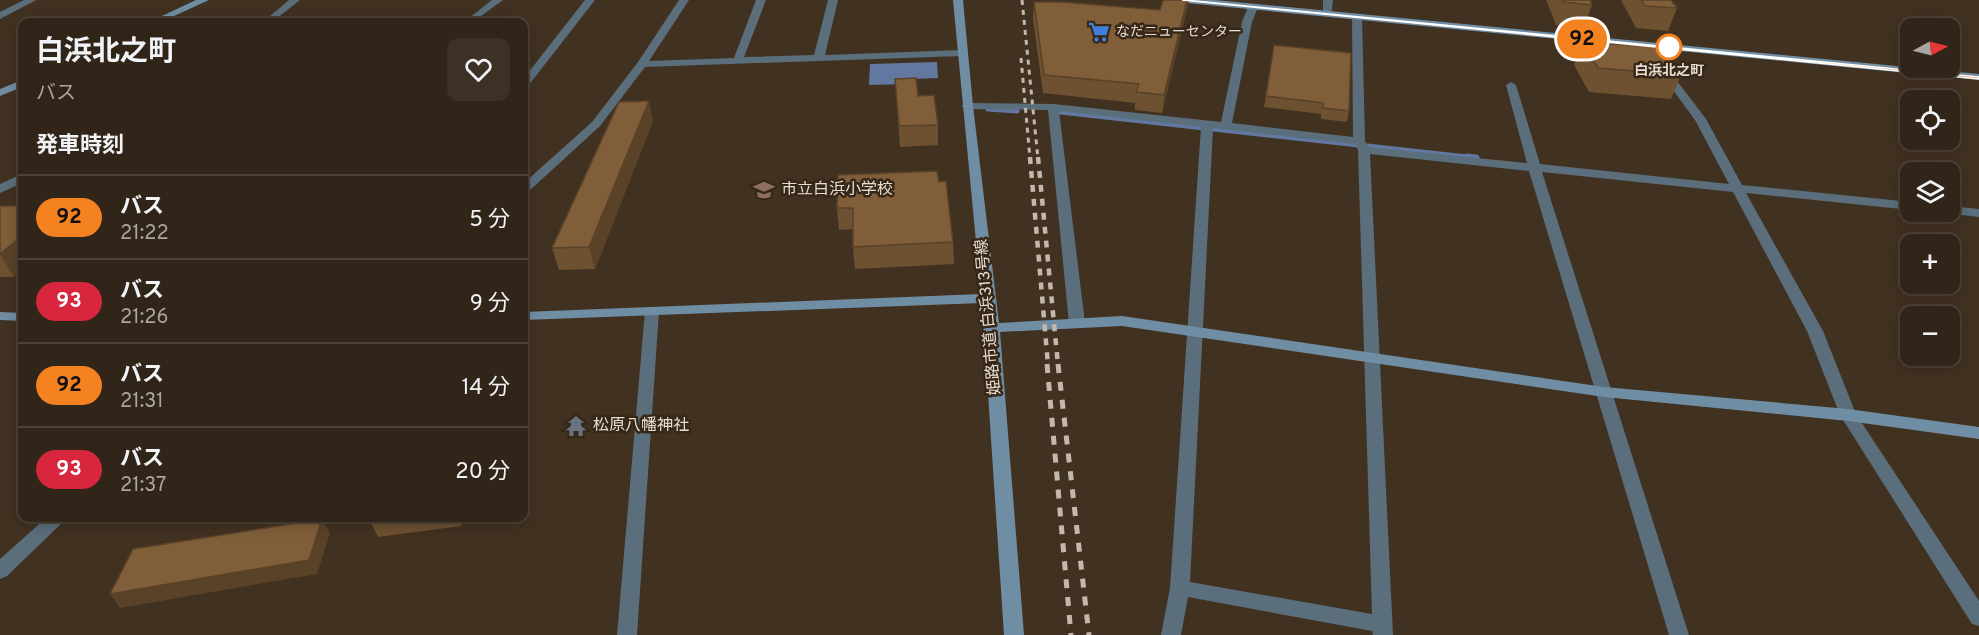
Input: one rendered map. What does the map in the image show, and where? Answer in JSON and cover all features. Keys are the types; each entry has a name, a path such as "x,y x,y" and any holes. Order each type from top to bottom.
{"street":[{"path":"0,16 31,0"},
{"path":"162,18 204,0"},
{"path":"272,18 295,0"},
{"path":"473,18 498,0"},
{"path":"528,79 590,0"},
{"path":"528,185 596,124 642,64 684,0"},
{"path":"738,60 761,0"},
{"path":"819,57 833,0"},
{"name":"姫路市道 白浜313号線","path":"958,0 967,106 992,328 1014,635"},
{"path":"1186,0 1979,77"},
{"path":"1328,0 1328,13"},
{"path":"1226,127 1247,22 1253,7"},
{"path":"1180,588 1383,630 1357,16"},
{"path":"1644,45 1700,119 1815,331 1848,415 1979,618"},
{"path":"642,64 962,53"},
{"path":"0,93 18,85"},
{"path":"1511,85 1537,168 1551,224 1679,635"},
{"path":"967,106 1054,107 1537,168 1900,205"},
{"path":"1054,107 1053,120 1077,323"},
{"path":"1171,635 1180,588 1193,331 1207,125"},
{"path":"0,189 18,180"},
{"path":"1960,211 1979,213"},
{"path":"528,316 989,298"},
{"path":"627,635 652,311"},
{"path":"0,316 18,317"},
{"path":"992,328 1122,321 1604,392 1848,415 1979,433"},
{"path":"0,571 54,522"}],"water":[{"path":"937,62 938,78 911,79 911,84 869,85 870,64"}],"building":[{"path":"1163,0 1187,0 1164,95 1136,92 1139,84 1044,75 1034,2 1160,10"},
{"path":"1562,0 1590,0 1592,5 1563,2"},
{"path":"1641,0 1671,0 1677,8 1645,6"},
{"path":"1582,42 1660,47 1681,75 1598,68"},
{"path":"1274,45 1351,53 1349,111 1323,108 1323,103 1266,96"},
{"path":"916,78 918,96 934,95 938,125 899,126 895,79"},
{"path":"649,101 589,247 552,248 619,102"},
{"path":"937,171 939,182 946,181 953,242 853,247 853,208 837,208 838,175"},
{"path":"0,206 18,206 18,239 0,254"},
{"path":"303,522 321,522 309,560 110,594 133,549"}],"waterway":[{"path":"988,109 1017,111"},
{"path":"1060,112 1476,158 1467,157"}],"railway":[{"path":"1022,0 1038,159"},
{"path":"1021,58 1030,159"},
{"path":"1030,157 1048,365"},
{"path":"1038,157 1058,365"},
{"path":"1047,364 1071,635"},
{"path":"1058,364 1089,635"}],"bus line":[{"name":"92","path":"1185,0 1979,77"}],"place":[{"name":"なだニューセンター","path":"1099,32"},
{"name":"白浜北之町","path":"1669,47"},
{"name":"市立白浜小学校","path":"764,190"},
{"name":"松原八幡神社","path":"576,426"}]}
